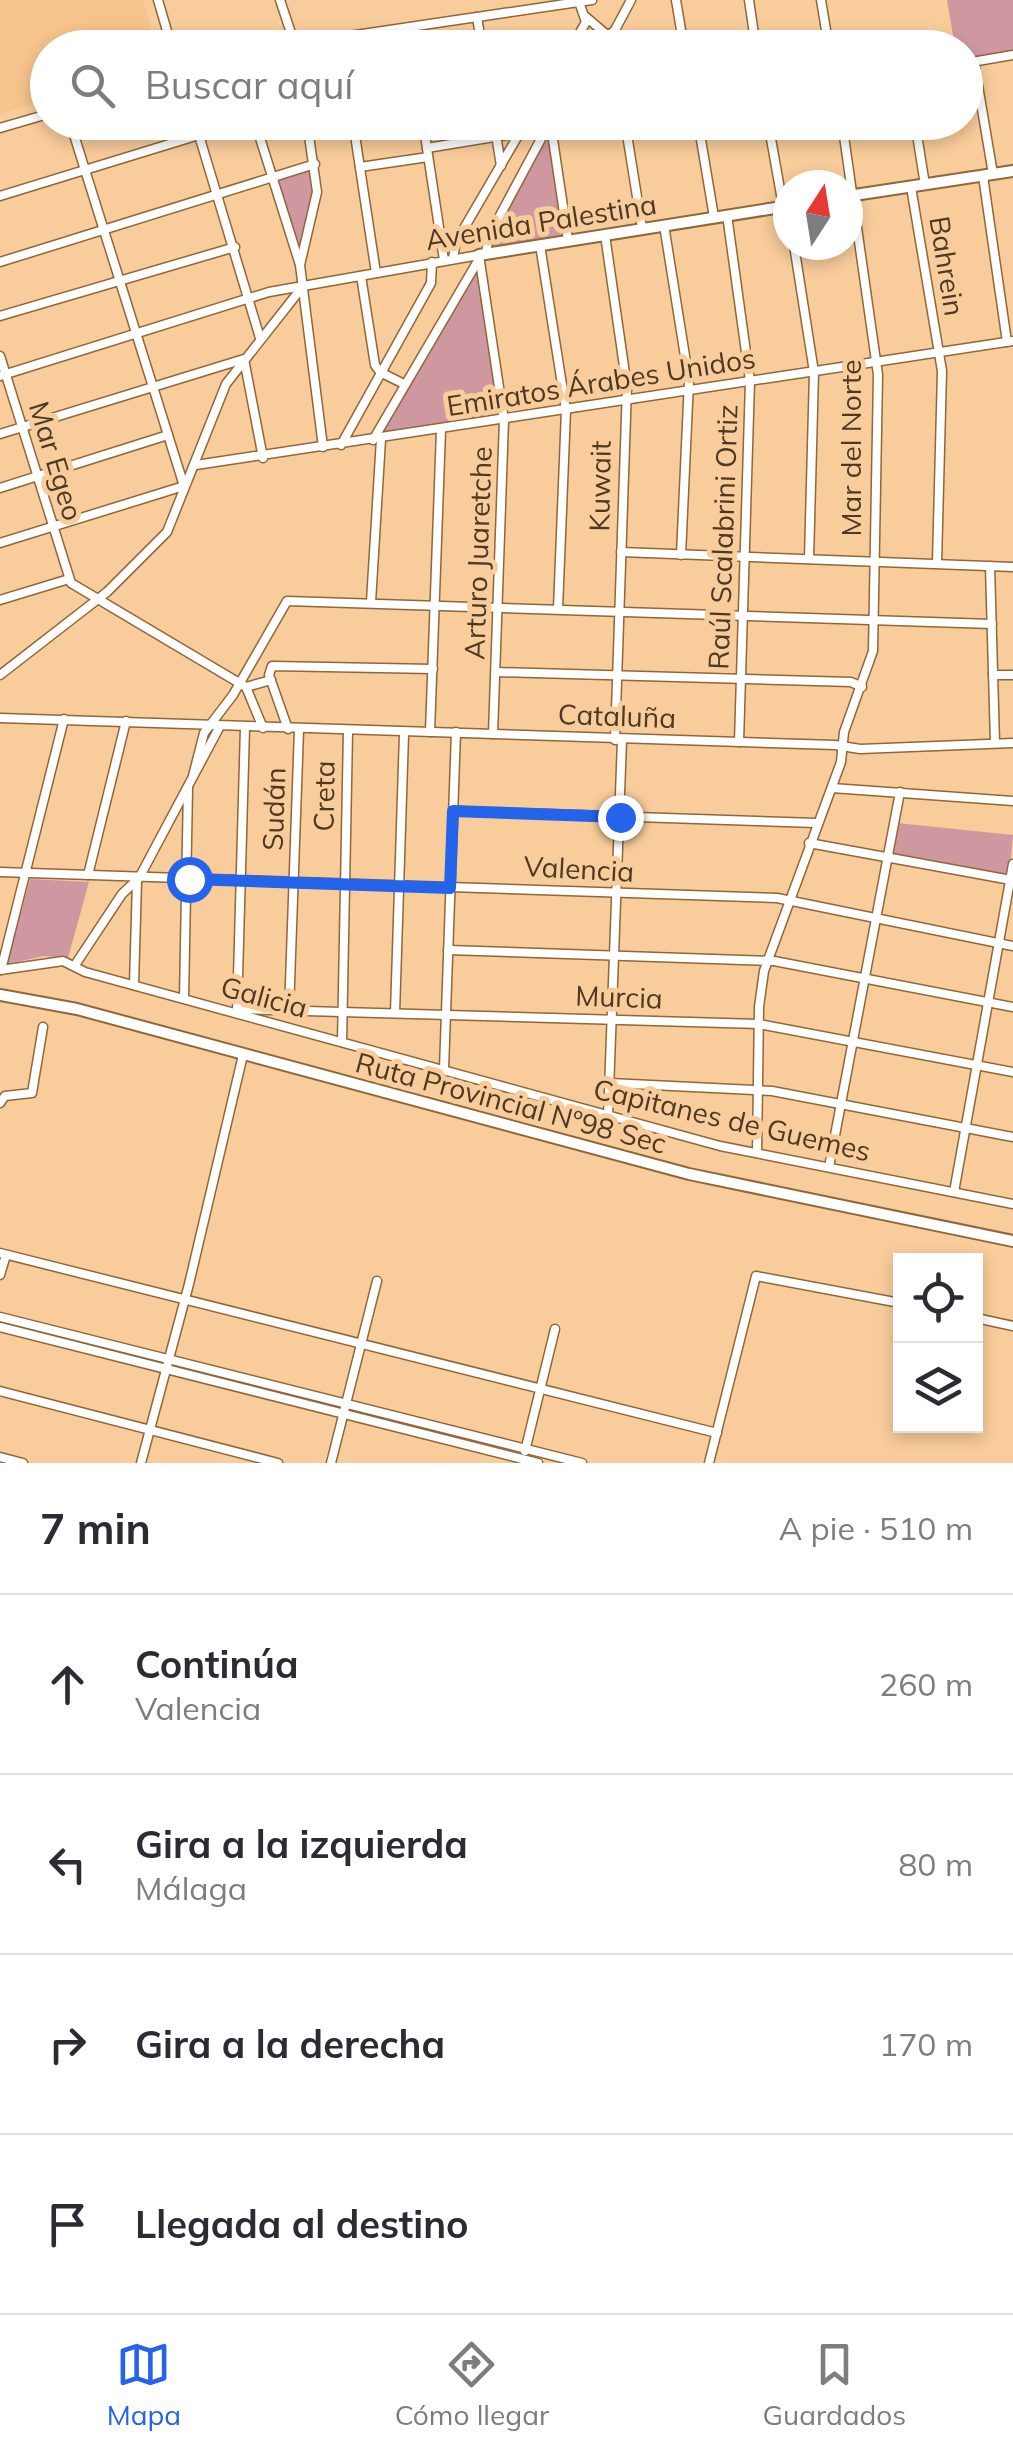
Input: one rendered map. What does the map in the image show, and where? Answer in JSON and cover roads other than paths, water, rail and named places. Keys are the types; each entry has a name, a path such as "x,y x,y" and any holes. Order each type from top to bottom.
{"street":[{"path":"158,0 167,30"},
{"path":"280,0 290,30"},
{"path":"496,0 500,14"},
{"path":"400,30 559,2 592,0"},
{"path":"612,30 631,0"},
{"path":"676,0 681,30"},
{"path":"749,0 753,30"},
{"path":"821,0 826,30"},
{"path":"579,2 586,18 601,30"},
{"path":"476,17 479,30"},
{"path":"580,30 586,18"},
{"path":"983,60 1013,55"},
{"path":"0,128 30,119"},
{"path":"76,140 184,486"},
{"path":"0,196 180,140"},
{"path":"201,140 251,297 260,340"},
{"path":"260,140 300,265"},
{"path":"310,140 316,192 300,265 323,448"},
{"path":"356,140 376,273"},
{"path":"426,140 449,259"},
{"path":"360,167 479,140"},
{"path":"497,140 501,166"},
{"path":"449,259 516,140"},
{"path":"371,602 377,439 404,384 481,256 541,140"},
{"path":"551,140 568,240"},
{"path":"628,140 642,228"},
{"path":"701,140 714,217"},
{"path":"772,140 778,170"},
{"name":"Mar del Norte","path":"844,140 847,170"},
{"name":"Bahrein","path":"917,140 925,184"},
{"path":"982,140 1010,342"},
{"path":"0,262 315,164"},
{"path":"863,194 1013,171"},
{"name":"Bahrein","path":"911,187 942,382 937,563"},
{"name":"Avenida Palestina","path":"3,375 251,297 449,259 773,208"},
{"name":"Raúl Scalabrini Ortiz","path":"727,215 750,381 739,742"},
{"path":"664,225 688,390 681,554"},
{"name":"Kuwait","path":"605,234 626,400 617,674 620,817 608,1117"},
{"path":"540,245 566,410 558,609"},
{"path":"0,316 235,247"},
{"name":"Arturo Juaretche","path":"481,256 504,420 493,734"},
{"path":"796,260 814,372 809,558"},
{"name":"Mar del Norte","path":"860,260 877,362 873,657 862,687"},
{"path":"341,445 431,283 432,262"},
{"path":"361,276 380,372"},
{"path":"0,675 95,601 167,532 226,384 301,287"},
{"name":"Emiratos Árabes Unidos","path":"196,465 263,458 1010,342"},
{"name":"Mar Egeo","path":"0,356 69,579"},
{"path":"0,434 244,360"},
{"path":"244,360 263,458"},
{"path":"380,372 404,384"},
{"path":"430,732 441,430"},
{"path":"0,488 168,435"},
{"path":"0,544 184,486"},
{"path":"621,552 1013,567"},
{"path":"990,566 995,743"},
{"path":"0,600 69,579 95,601 242,685 263,728"},
{"path":"64,720 0,970 56,960 75,965 122,894 138,879 215,726 287,601 992,624"},
{"path":"254,655 270,678 288,729"},
{"path":"270,678 272,666 294,663 433,669"},
{"path":"496,672 851,682 862,687 832,788 766,962 759,1024 757,1152"},
{"path":"994,674 1013,675"},
{"path":"242,685 270,678"},
{"name":"Cataluña","path":"0,718 867,749 1013,743"},
{"path":"88,875 126,721"},
{"path":"236,1011 245,727"},
{"name":"Sudán","path":"290,1011 300,730"},
{"name":"Creta","path":"342,1042 348,732"},
{"path":"444,1069 456,732"},
{"path":"396,1012 404,734"},
{"path":"184,998 188,786"},
{"path":"832,788 1013,801"},
{"path":"830,1167 900,792"},
{"path":"453,811 816,823"},
{"path":"809,843 1012,881"},
{"path":"954,1192 1013,864"},
{"name":"Valencia","path":"0,872 788,900 1013,946"},
{"path":"134,985 138,879"},
{"path":"448,950 766,962 1013,1007"},
{"name":"Galicia","path":"75,965 85,972 444,1069"},
{"name":"Ruta Provincial Nº98 Sec","path":"0,994 66,1006 689,1174 1013,1241"},
{"name":"Murcia","path":"236,1011 759,1024 1013,1072"},
{"path":"0,1103 4,1096 32,1093 43,1028"},
{"path":"141,1463 242,1055"},
{"name":"Capitanes de Guemes","path":"444,1069 608,1117 1013,1204"},
{"path":"610,1083 759,1090 841,1102 1013,1137"},
{"path":"0,1274 3,1254 717,1433"},
{"path":"709,1463 756,1276 893,1302"},
{"path":"331,1463 377,1281"},
{"path":"0,1318 168,1358 538,1463"},
{"path":"983,1320 1013,1326"},
{"path":"0,1327 165,1370 582,1463"},
{"path":"523,1461 554,1328"},
{"path":"0,1391 278,1463"},
{"path":"0,1457 23,1463"}]}
